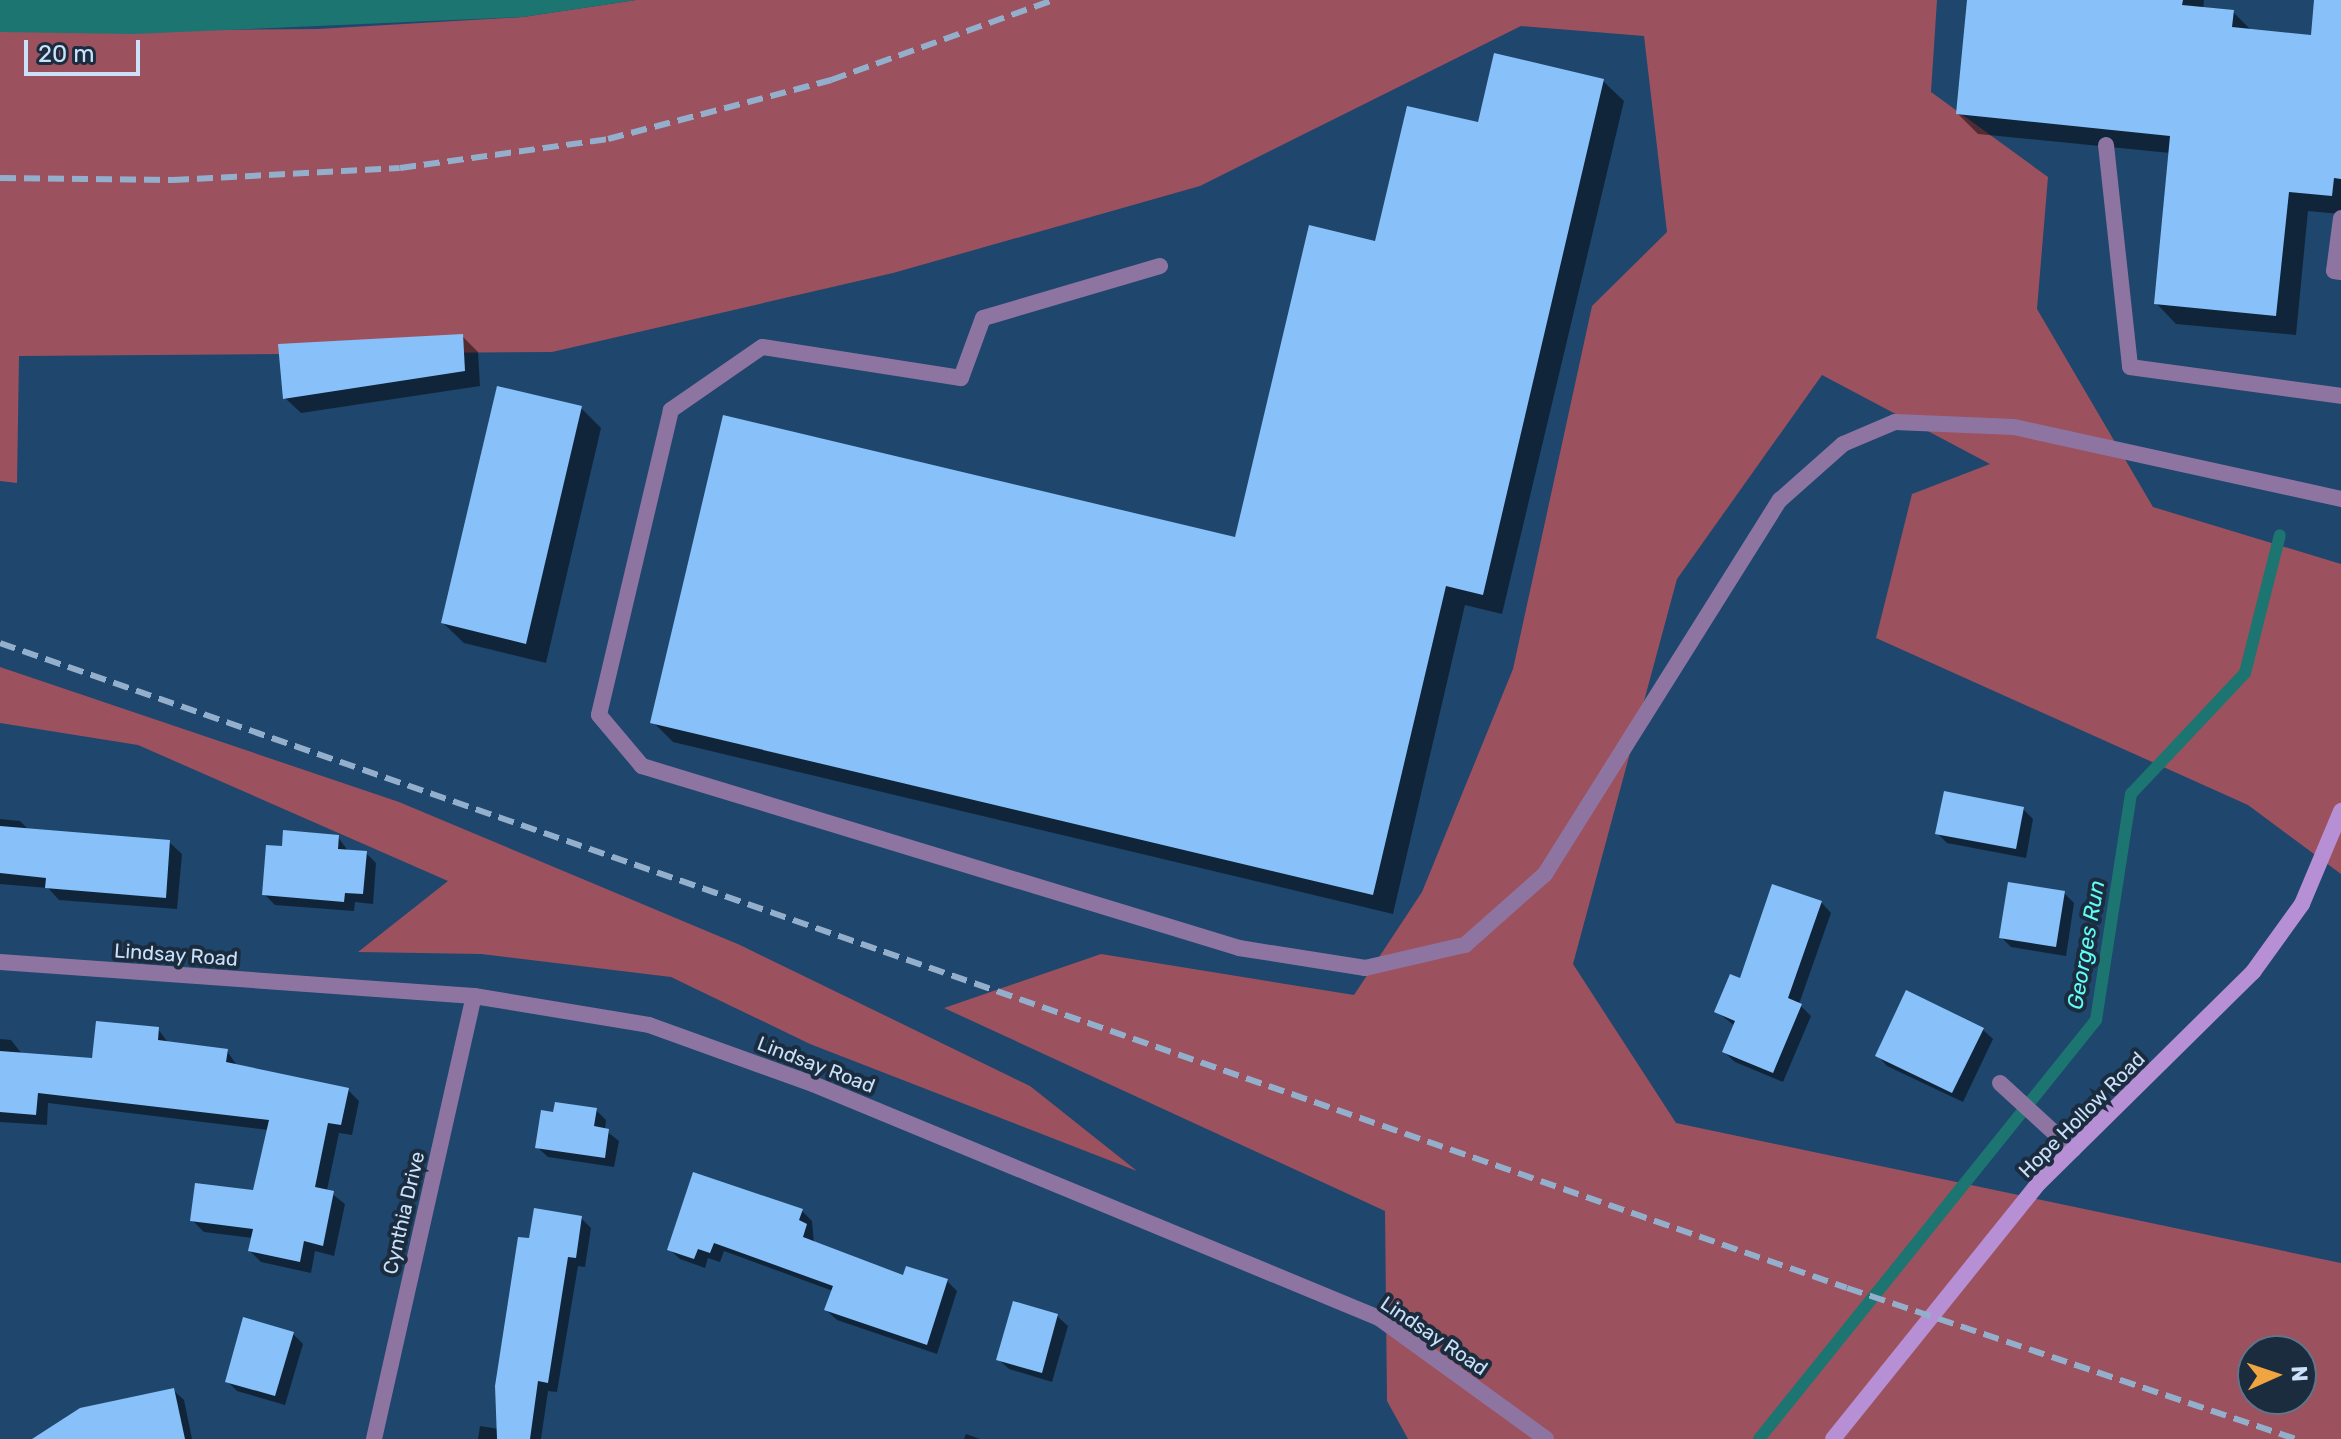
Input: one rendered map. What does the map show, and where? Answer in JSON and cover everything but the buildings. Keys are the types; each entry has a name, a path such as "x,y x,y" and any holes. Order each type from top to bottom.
{"main road":[{"name":"Hope Hollow Road","path":"1833,1439 1976,1258 2073,1150 2253,972 2302,904 2341,811"}],"street":[{"path":"2106,145 2130,367 2341,396"},
{"path":"2341,218 2334,271 2341,272"},
{"path":"1160,266 983,318 961,378 762,347 671,410 599,715 642,766 1239,948 1365,968 1465,945 1545,874 1780,500 1843,444 1895,422 2014,427 2341,499"},
{"name":"Lindsay Road","path":"0,962 474,996 649,1025 813,1084 1379,1318 1546,1439"},
{"name":"Cynthia Drive","path":"374,1439 474,996"},
{"path":"2000,1083 2073,1150"}],"shaded area":[{"path":"0,0 636,0 523,17 133,34 0,32"},
{"path":"636,0 1937,0 1931,92 2048,177 2037,309 2153,507 2341,564 2341,874 2248,805 1876,638 1912,494 1990,464 1822,375 1677,579 1573,964 1676,1123 2341,1263 2341,1439 1408,1439 1387,1401 1385,1211 944,1008 1101,954 1354,995 1422,892 1513,669 1592,306 1667,232 1644,36 1521,26 1200,186 893,273 552,352 19,356 17,483 0,481 0,32 318,29 523,17"},
{"path":"0,667 399,802 740,945 1030,1086 1137,1171 810,1044 671,977 481,954 358,952 448,881 138,745 0,723"}],"waterway":[{"name":"Georges Run","path":"1759,1439 2096,1020 2131,794 2245,673 2280,535"}],"railway":[{"path":"0,178 173,180 400,168 608,139 831,80 1053,0"},
{"path":"0,643 1847,1288 2296,1439"}]}
